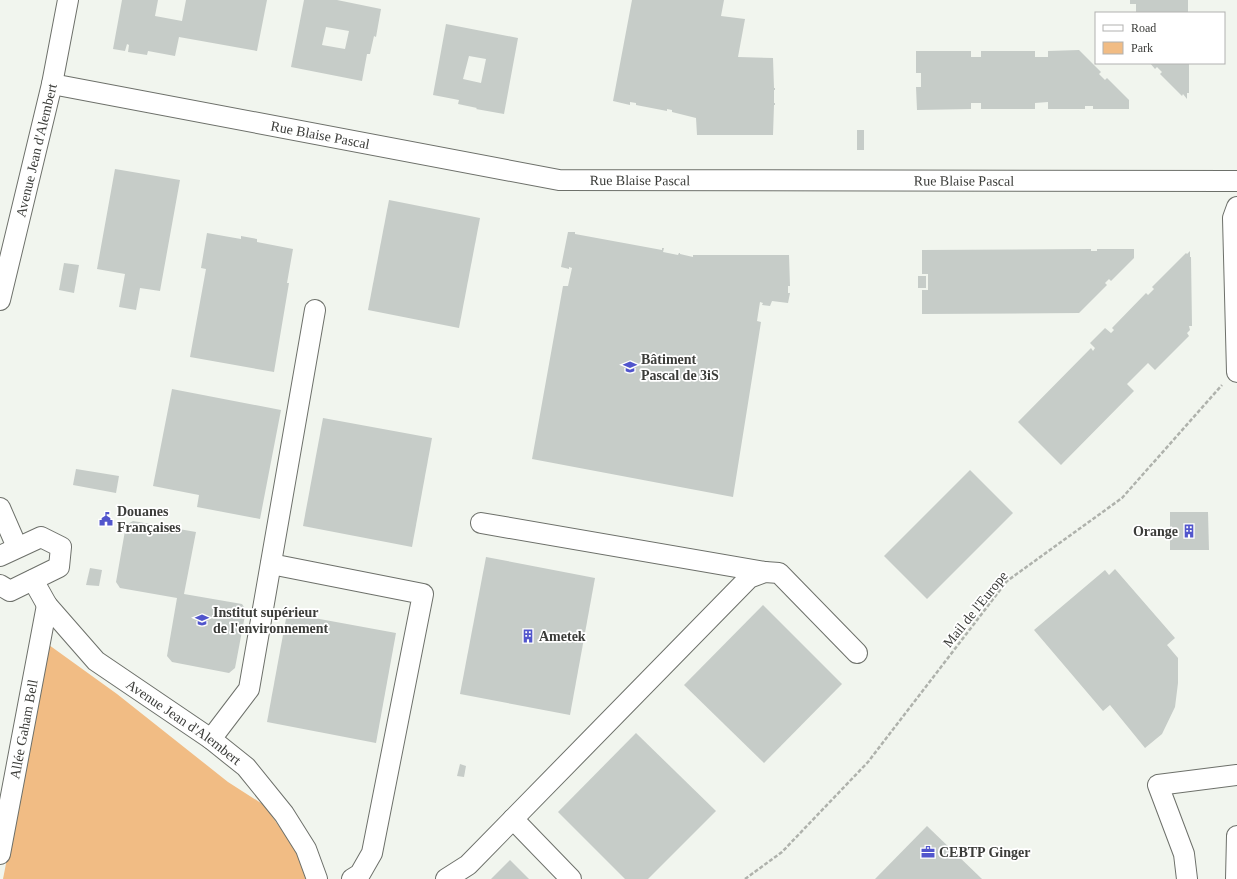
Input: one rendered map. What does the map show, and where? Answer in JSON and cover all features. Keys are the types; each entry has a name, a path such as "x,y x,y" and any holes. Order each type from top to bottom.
{"street":[{"name":"Avenue Jean d'Alembert","path":"0,300 52,84 68,0"},
{"name":"Rue Blaise Pascal","path":"52,84 559,180 1237,181"},
{"path":"1237,207 1234,218 1237,372"},
{"path":"211,739 249,689 315,310"},
{"path":"0,508 9,552 41,537 60,547 59,567 10,592 0,585"},
{"path":"481,523 765,572 779,573 857,653"},
{"path":"271,564 423,594 372,853 360,874 352,879"},
{"path":"446,879 468,865 749,578 765,572"},
{"name":"Avenue Jean d'Alembert","path":"33,580 47,605 96,661 211,739 246,767 284,814 306,849 317,879"},
{"name":"Allée Gaham Bell","path":"0,854 47,605"},
{"path":"1187,879 1184,854 1158,785 1237,775"},
{"path":"514,819 571,879"},
{"path":"1236,879 1237,836"}],"path":[{"name":"Mail de l'Europe","path":"745,879 782,852 868,762 1007,581 1122,498 1237,369"}],"green space":[{"path":"49,645 117,694 228,782 264,805 296,850 307,879 3,879"}],"building":[{"path":"122,0 158,0 155,16 182,21 186,0 267,0 257,51 179,37 175,56 148,51 147,55 128,52 129,45 127,44 125,51 113,49"},
{"path":"304,0 337,0 381,9 376,37 374,36 370,54 367,54 362,81 291,67","holes":["326,27 349,31 345,49 322,45"]},
{"path":"632,0 724,0 721,16 745,19 738,57 773,58 775,105 773,135 697,135 696,118 672,112 672,110 667,109 667,111 636,105 636,103 630,102 630,105 613,101"},
{"path":"1130,0 1188,0 1188,12 1136,12 1136,4 1130,4"},
{"path":"446,24 518,38 504,114 476,109 477,108 458,104 459,100 433,95","holes":["469,56 486,59 481,83 463,79"]},
{"path":"1079,50 1101,72 1099,74 1105,80 1107,78 1129,100 1129,109 1093,109 1093,106 1085,106 1085,109 1048,109 1048,102 1035,103 1035,109 981,109 981,103 971,103 971,109 917,110 916,87 921,87 921,73 916,73 916,51 971,51 971,57 981,57 981,51 1035,51 1035,57 1048,57 1048,51"},
{"path":"1151,64 1189,64 1189,93 1187,93 1187,99 1160,74 1162,72 1157,67 1155,69"},
{"path":"857,130 864,130 864,150 857,150"},
{"path":"115,169 180,180 160,291 140,288 136,310 119,307 125,274 97,269"},
{"path":"389,200 480,218 459,328 368,310"},
{"name":"Bâtiment Pascal de 3iS","path":"568,232 575,232 575,234 662,250 662,248 664,248 663,252 678,255 680,253 693,257 693,255 789,255 790,286 788,286 788,293 790,293 788,303 772,301 770,306 762,305 763,303 760,302 757,321 761,322 733,497 532,459 563,286 568,286 572,268 569,267 569,269 561,267"},
{"path":"207,233 241,239 241,236 257,239 257,242 293,249 287,283 289,283 274,372 190,357 206,269 201,268"},
{"path":"1091,249 1091,251 1097,251 1097,249 1134,249 1134,258 1111,281 1109,279 1105,283 1107,285 1079,313 922,314 922,290 928,290 928,274 922,274 922,250"},
{"path":"1190,251 1192,326 1189,326 1190,330 1187,333 1189,336 1155,370 1148,363 1127,384 1134,391 1061,465 1018,422 1091,348 1093,351 1095,348 1090,343 1105,328 1111,333 1114,330 1112,328 1146,293 1148,295 1154,289 1152,287 1186,253 1187,254"},
{"path":"64,263 79,265 74,293 59,290"},
{"path":"918,276 926,276 926,288 918,288"},
{"path":"172,389 281,410 260,519 197,507 199,495 153,486"},
{"path":"323,418 432,438 412,547 303,526"},
{"path":"76,469 119,476 116,493 73,485"},
{"path":"970,470 1013,513 927,599 884,556"},
{"name":"Orange","path":"1170,512 1208,512 1209,550 1170,550"},
{"path":"133,521 196,532 184,594 242,604 246,610 235,668 229,673 172,662 167,656 177,598 120,588 116,582 126,525"},
{"name":"Ametek","path":"486,557 595,578 570,715 460,694"},
{"path":"90,568 102,570 99,586 86,585"},
{"path":"1115,569 1175,638 1167,645 1178,658 1178,683 1175,707 1162,734 1145,748 1110,705 1103,711 1034,630 1105,570 1109,575"},
{"path":"763,605 842,684 764,763 684,685"},
{"path":"287,613 396,633 376,743 267,722"},
{"path":"636,733 716,811 648,879 625,879 558,812"},
{"path":"460,764 466,766 464,777 457,776"},
{"name":"CEBTP Ginger","path":"927,826 982,879 875,879"},
{"path":"510,860 529,879 491,879"}],"place":[{"name":"Bâtiment Pascal de 3iS","path":"630,367"},
{"name":"Douanes Françaises","path":"106,519"},
{"name":"Orange","path":"1189,531"},
{"name":"Institut supérieur de l'environnement","path":"202,620"},
{"name":"Ametek","path":"528,636"},
{"name":"CEBTP Ginger","path":"928,852"}]}
